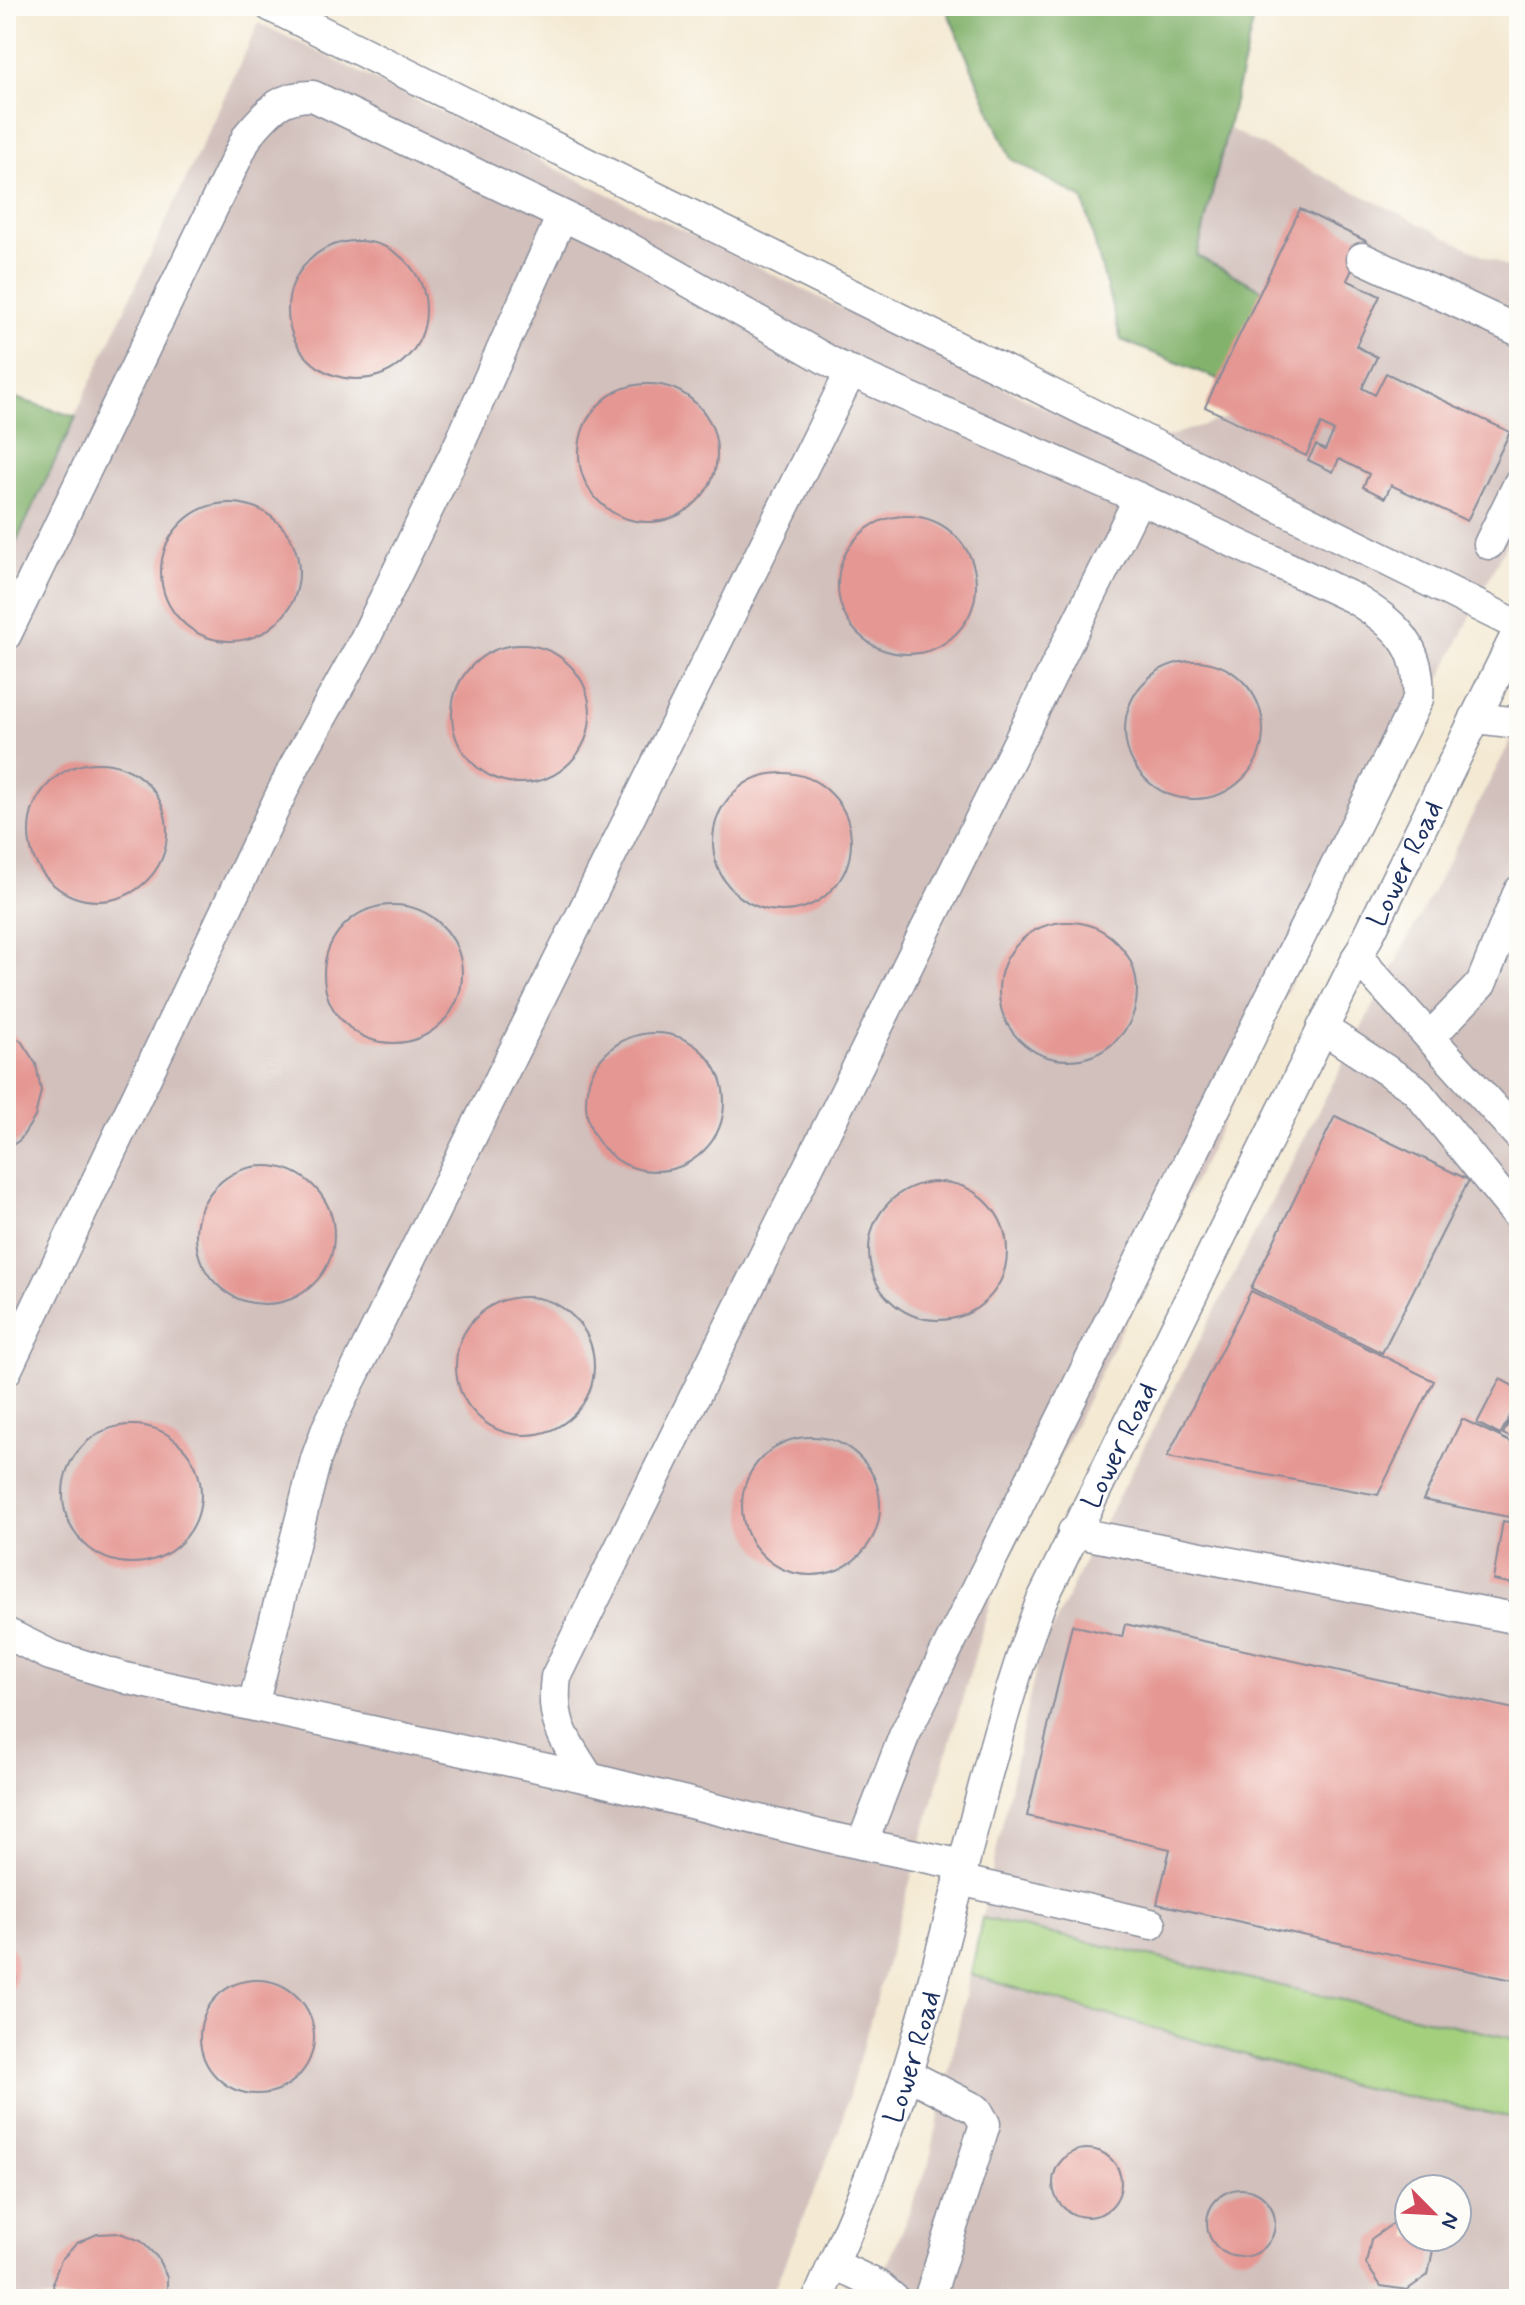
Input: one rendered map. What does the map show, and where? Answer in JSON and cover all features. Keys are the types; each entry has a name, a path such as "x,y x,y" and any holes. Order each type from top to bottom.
{"street":[{"path":"270,6 1519,628"},
{"path":"6,635 248,135 279,101 295,96 313,96 561,218 622,244 851,371 1139,498 1353,598 1384,617 1407,642 1420,672 1418,699 904,1736 862,1844"},
{"path":"6,1371 295,765 363,643 459,445 561,218"},
{"path":"1362,258 1519,331"},
{"path":"253,1705 316,1459 328,1426 851,371"},
{"path":"1489,544 1519,483"},
{"path":"589,1778 560,1733 553,1705 556,1677 1139,498"},
{"name":"Lower Road","path":"818,2299 883,2144 907,2074 1012,1679 1073,1532 1519,628"},
{"path":"1475,718 1519,723"},
{"path":"1431,1036 1481,984 1519,891"},
{"path":"1357,957 1519,1136"},
{"path":"1322,1028 1415,1089 1519,1217"},
{"path":"1073,1532 1519,1619"},
{"path":"6,1633 84,1667 589,1778 862,1844 1151,1924"},
{"path":"907,2074 977,2110 985,2124 929,2299"},
{"path":"833,2264 879,2286 894,2299"}],"shaded area":[{"path":"259,23 1129,449 1275,402 1315,317 1197,256 1227,128 1519,273 1519,518 993,1592 839,2130 770,2299 6,2299 6,563"},
{"path":"1519,725 1519,2040 983,1918 971,1974 1345,2084 1519,2119 1519,2299 874,2299 929,2163 1037,1663 1079,1572"}],"green space":[{"path":"945,6 1257,6 1197,256 1315,317 1275,402 1121,340 1083,199 1011,159"},
{"path":"6,395 76,417 6,563"},
{"path":"982,1918 1519,2040 1519,2119 1345,2084 971,1975"}],"building":[{"path":"1300,209 1366,241 1347,280 1380,296 1356,346 1377,357 1362,388 1375,395 1386,373 1510,432 1467,521 1391,485 1385,498 1363,487 1369,474 1339,459 1333,472 1308,460 1316,445 1325,450 1334,431 1321,424 1306,456 1205,407"},
{"path":"357,241 383,247 406,261 420,284 426,310 420,336 406,359 383,373 357,379 331,373 308,359 294,336 288,310 294,284 308,261 331,247"},
{"path":"648,384 674,390 697,404 711,427 717,453 711,479 697,502 674,516 648,522 622,516 599,502 585,479 579,453 585,427 599,404 622,390"},
{"path":"230,503 256,509 279,523 293,546 299,572 293,598 279,621 256,635 230,641 204,635 181,621 167,598 161,572 167,546 181,523 204,509"},
{"path":"907,516 933,522 956,536 970,559 976,585 970,611 956,634 933,648 907,654 881,648 858,634 844,611 838,585 844,559 858,536 881,522"},
{"path":"521,645 547,651 570,665 584,688 590,714 584,740 570,763 547,777 521,783 495,777 472,763 458,740 452,714 458,688 472,665 495,651"},
{"path":"1194,661 1220,667 1243,681 1257,704 1263,730 1257,756 1243,779 1220,793 1194,799 1168,793 1145,779 1131,756 1125,730 1131,704 1145,681 1168,667"},
{"path":"98,763 124,769 147,783 161,806 167,832 161,858 147,881 124,895 98,901 72,895 49,881 35,858 29,832 35,806 49,783 72,769"},
{"path":"782,773 808,779 831,793 845,816 851,842 845,868 831,891 808,905 782,911 756,905 733,891 719,868 713,842 719,816 733,793 756,779"},
{"path":"393,905 419,910 442,925 457,948 462,974 457,1000 442,1023 419,1038 393,1043 367,1038 344,1023 329,1000 324,974 329,948 344,925 367,910"},
{"path":"1068,922 1094,928 1117,942 1131,965 1137,991 1131,1017 1117,1040 1094,1054 1068,1060 1042,1054 1019,1040 1005,1017 999,991 1005,965 1019,942 1042,928"},
{"path":"6,1031 21,1041 36,1064 41,1091 35,1117 20,1140 6,1149"},
{"path":"655,1033 681,1039 704,1053 718,1076 724,1102 718,1128 704,1151 681,1165 655,1171 629,1165 606,1151 592,1128 586,1102 592,1076 606,1053 629,1039"},
{"path":"1335,1116 1469,1180 1382,1353 1251,1288"},
{"path":"265,1166 291,1172 314,1186 328,1209 334,1235 328,1261 314,1284 291,1298 265,1304 239,1298 216,1284 202,1261 196,1235 202,1209 216,1186 239,1172"},
{"path":"938,1182 964,1188 987,1202 1001,1225 1007,1251 1001,1277 987,1300 964,1314 938,1320 912,1314 889,1300 875,1277 869,1251 875,1225 889,1202 912,1188"},
{"path":"1251,1291 1434,1381 1378,1495 1167,1457"},
{"path":"525,1297 551,1302 574,1317 589,1340 594,1366 589,1392 574,1415 551,1430 525,1435 499,1430 476,1415 461,1392 456,1366 461,1340 476,1317 499,1302"},
{"path":"1500,1379 1519,1389 1519,1398 1500,1435 1477,1423"},
{"path":"1519,1401 1519,1442 1503,1434"},
{"path":"1462,1419 1519,1446 1519,1519 1423,1500"},
{"path":"132,1425 158,1431 181,1445 195,1468 201,1494 195,1520 181,1543 158,1557 132,1563 106,1557 83,1543 69,1520 63,1494 69,1468 83,1445 106,1431"},
{"path":"811,1437 837,1442 860,1457 875,1480 880,1506 875,1532 860,1555 837,1570 811,1575 785,1570 762,1555 747,1532 742,1506 747,1480 762,1457 785,1442"},
{"path":"1503,1521 1519,1524 1519,1585 1493,1580"},
{"path":"1125,1624 1519,1710 1519,1954 1513,1980 1157,1904 1170,1849 1027,1816 1072,1625 1122,1637"},
{"path":"6,1935 16,1956 16,1979 6,2005"},
{"path":"257,1980 279,1984 297,1997 310,2015 314,2037 310,2059 297,2077 279,2090 257,2094 235,2090 217,2077 204,2059 200,2037 204,2015 217,1997 235,1984"},
{"path":"1087,2149 1111,2159 1121,2183 1111,2207 1087,2217 1063,2207 1053,2183 1063,2159"},
{"path":"1241,2189 1265,2199 1275,2223 1265,2247 1241,2257 1217,2247 1207,2223 1217,2199"},
{"path":"1393,2224 1393,2253 1432,2253 1428,2275 1407,2290 1381,2286 1366,2264 1371,2239"},
{"path":"120,2233 141,2241 157,2257 167,2277 167,2299 54,2299 53,2281 61,2260 77,2243 97,2234"}]}
